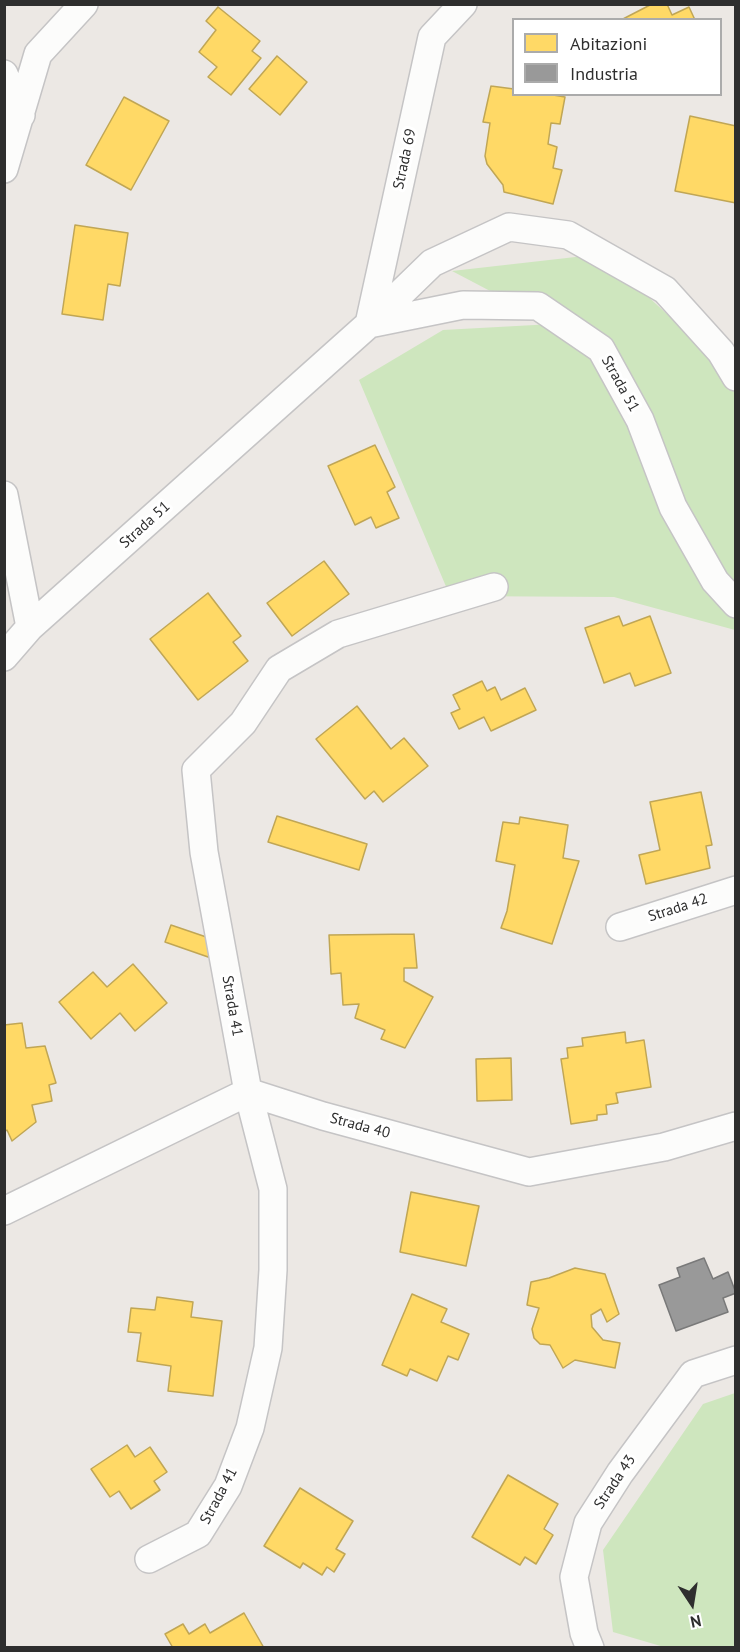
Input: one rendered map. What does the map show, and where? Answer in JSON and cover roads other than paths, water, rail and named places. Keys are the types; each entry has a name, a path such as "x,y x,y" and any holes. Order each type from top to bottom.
{"street":[{"path":"4,169 38,54 84,4"},
{"name":"Strada 69","path":"369,324 432,37 463,4"},
{"path":"4,74 21,115"},
{"name":"Strada 51","path":"4,657 30,627 369,324 432,262 509,227 568,235 665,290 721,352 735,377"},
{"name":"Strada 51","path":"369,324 463,305 538,306 601,349 640,420 673,507 715,580 735,604"},
{"path":"4,495 30,627"},
{"name":"Strada 41","path":"149,1559 198,1534 228,1486 250,1428 268,1348 273,1270 273,1188 248,1092 204,852 196,770 243,723 279,669 338,634 494,587"},
{"name":"Strada 42","path":"620,927 735,890"},
{"path":"4,1211 248,1092"},
{"name":"Strada 40","path":"248,1092 323,1116 529,1172 664,1147 735,1126"},
{"name":"Strada 43","path":"590,1647 584,1634 574,1577 588,1523 620,1473 693,1374 735,1360"}]}
